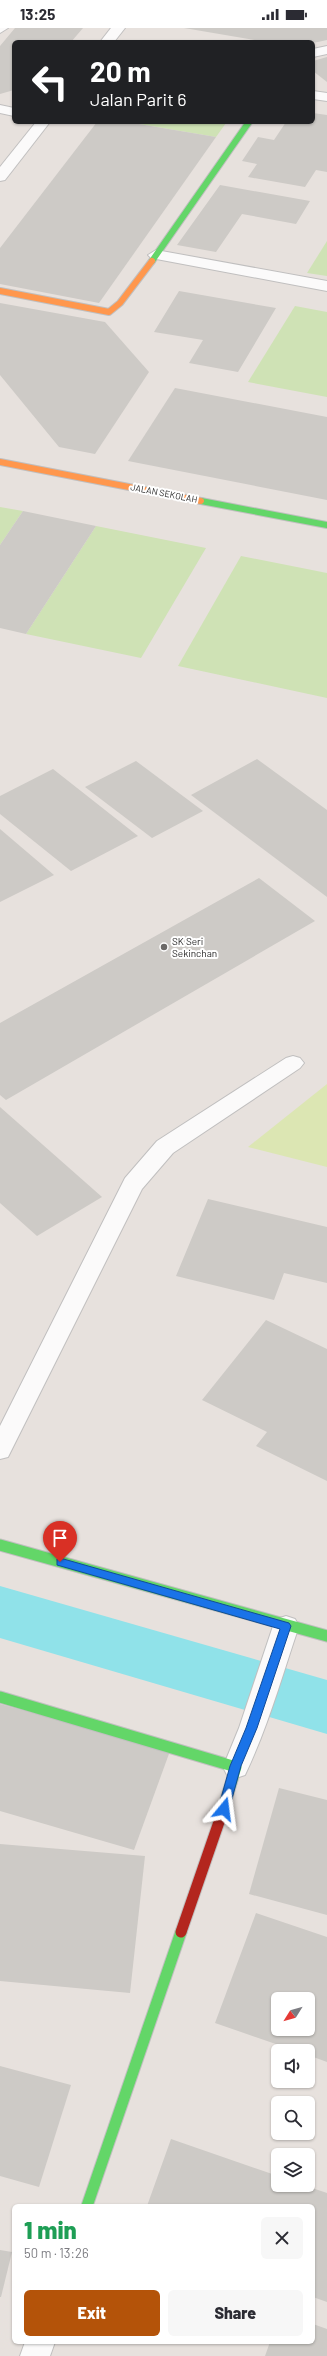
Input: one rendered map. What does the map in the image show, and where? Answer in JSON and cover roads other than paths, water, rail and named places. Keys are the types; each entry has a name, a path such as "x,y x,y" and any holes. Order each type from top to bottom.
{"street":[{"path":"109,40 118,28"},
{"path":"315,53 327,50"},
{"path":"315,95 327,97"},
{"path":"0,110 12,112"},
{"path":"0,177 41,124"},
{"path":"0,290 109,312 120,303 156,255 248,124"},
{"path":"156,255 327,286"},
{"name":"JALAN SEKOLAH","path":"2,460 327,525"},
{"path":"0,1450 133,1184 165,1147 293,1063"},
{"path":"0,1545 286,1626 327,1636"},
{"path":"88,2204 224,1809 236,1766 252,1728 286,1626"},
{"path":"0,1697 236,1766"},
{"path":"35,2356 39,2344"}],"waterway":[{"path":"0,1612 327,1707"}],"place":[{"name":"SK Seri Sekinchan","path":"164,947"}]}
